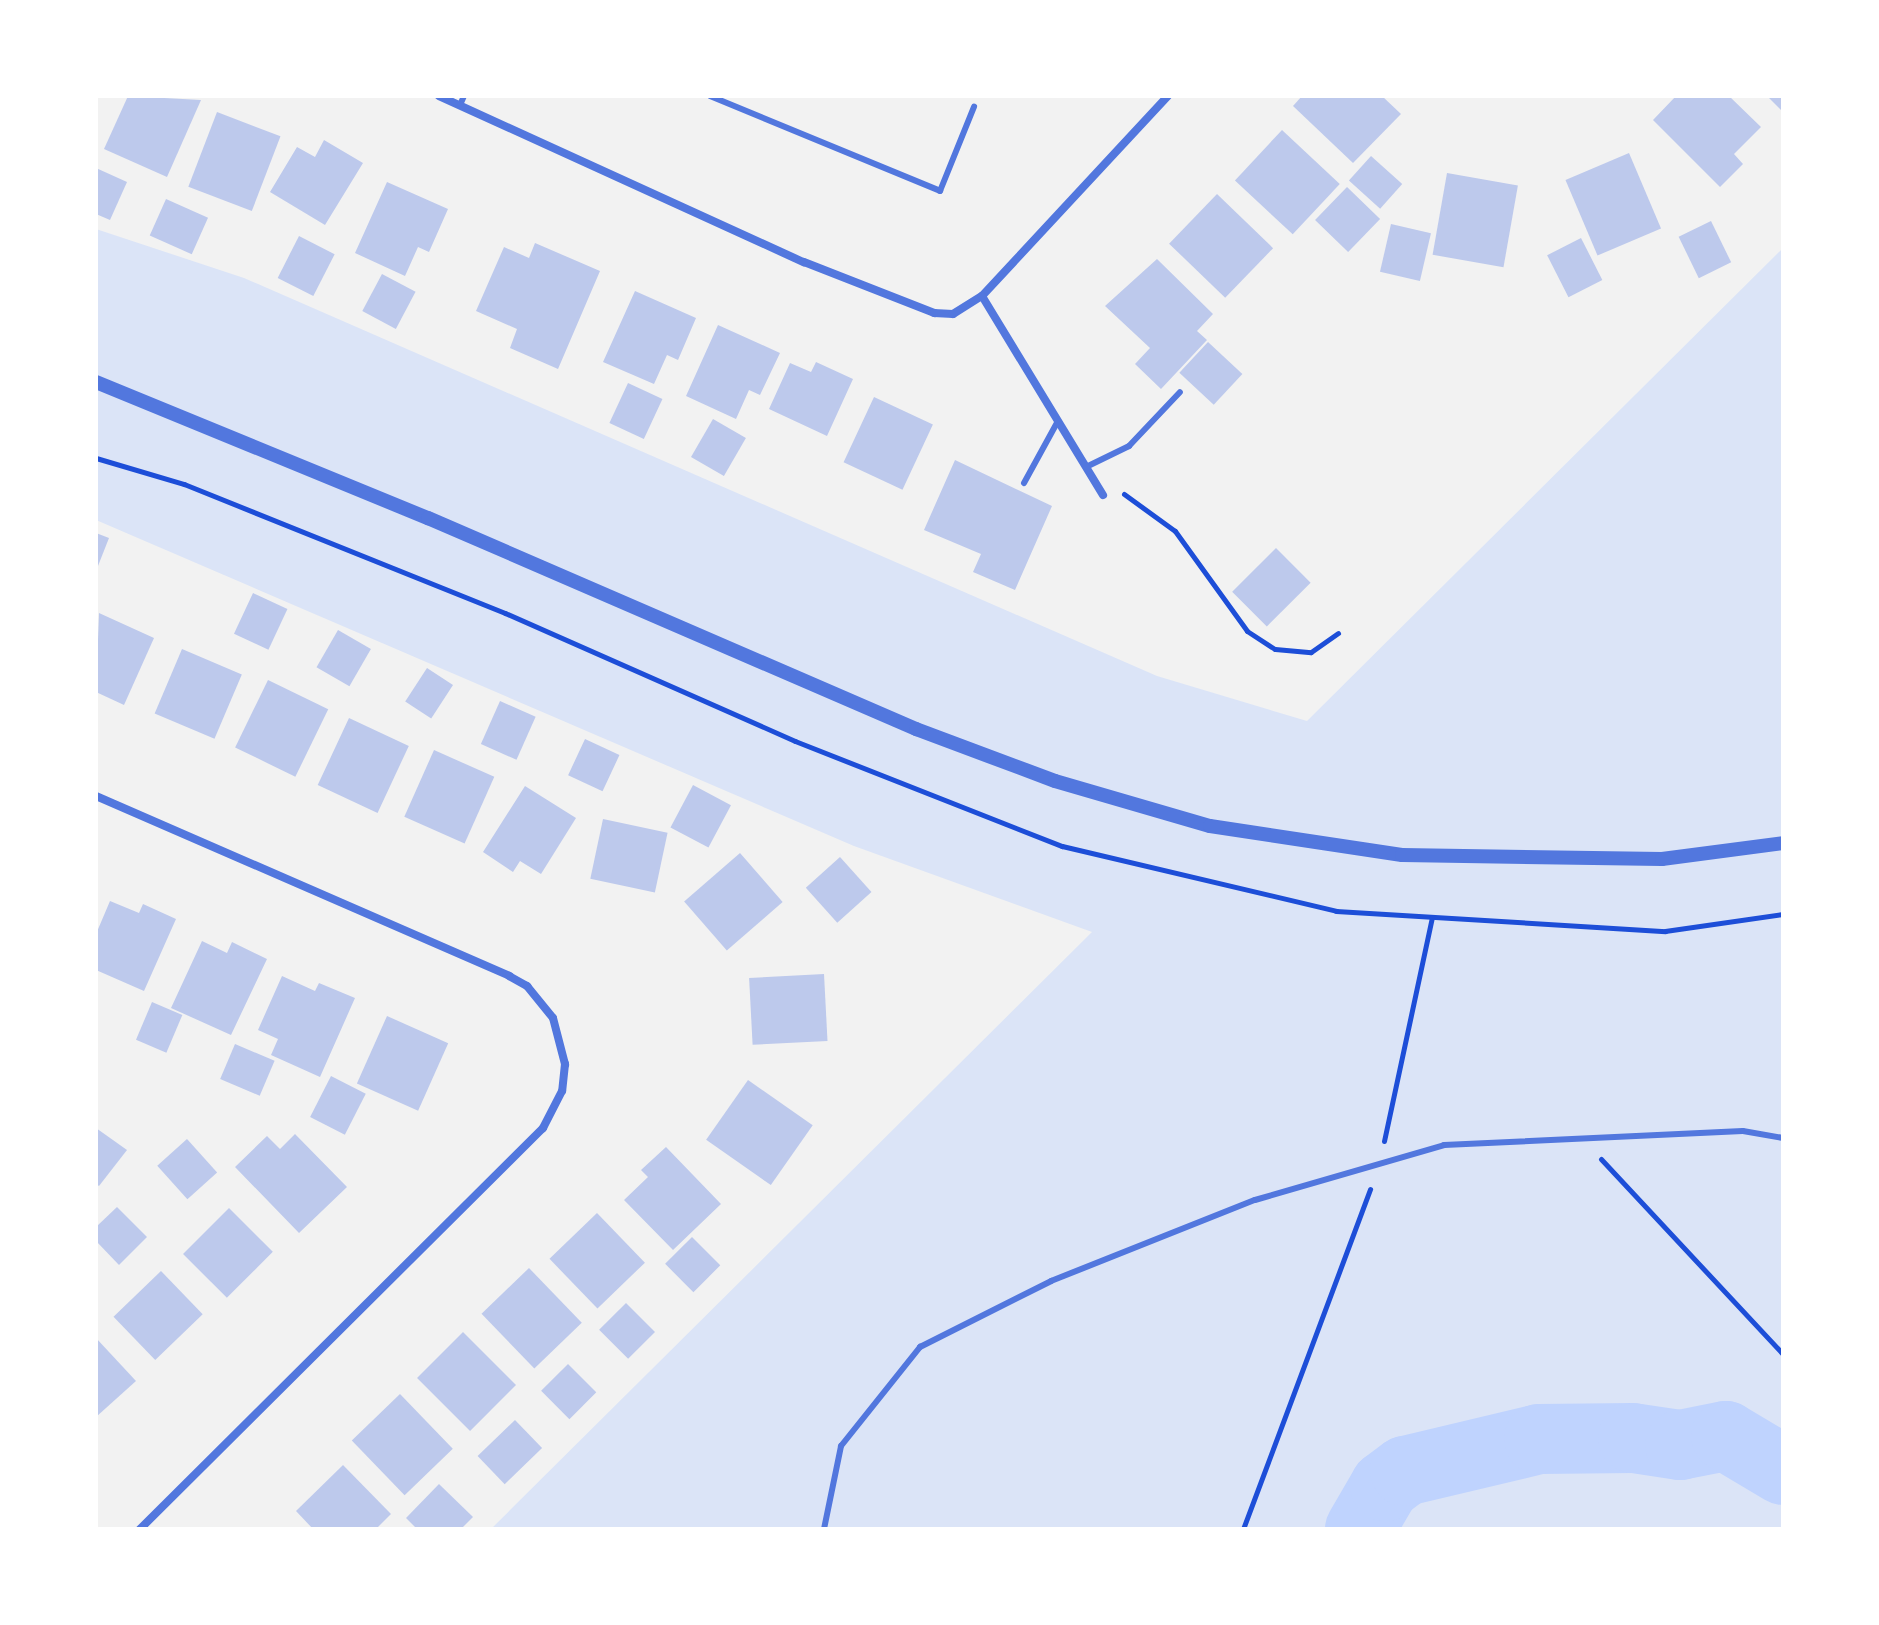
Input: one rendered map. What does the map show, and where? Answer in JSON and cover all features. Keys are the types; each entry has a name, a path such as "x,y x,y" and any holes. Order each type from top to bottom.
{"street":[{"path":"439,96 462,101 804,262 934,313 953,314 982,296 1168,96"},
{"path":"982,296 1103,495"},
{"path":"96,382 372,494 916,729 1055,781 1210,826 1402,855 1662,859 1783,843"},
{"path":"96,796 509,976 542,1001 563,1045 562,1091 543,1128 140,1529"}],"lane":[{"path":"710,96 940,191 974,107"},
{"path":"1086,467 1129,446 1180,392"},
{"path":"1024,483 1058,421"},
{"path":"824,1529 841,1446 920,1347 1065,1275 1255,1200 1444,1145 1578,1135 1743,1131 1783,1138"}],"path":[{"path":"1103,495 1129,493 1175,531 1247,631 1275,649 1311,652 1338,633"},
{"path":"1243,1529 1379,1164 1432,917"},
{"path":"1578,1135 1783,1354"}],"shaded area":[{"path":"96,229 244,278 1157,676 1307,721 1783,248 1783,1529 491,1529 1092,932 854,846 96,520"}],"building":[{"path":"128,96 201,100 167,177 104,149"},
{"path":"1302,96 1382,96 1401,114 1353,163 1293,106"},
{"path":"1676,96 1729,96 1761,127 1734,154 1743,164 1720,187 1653,120"},
{"path":"1767,96 1783,96 1783,112"},
{"path":"217,112 280,136 252,211 188,187"},
{"path":"1282,130 1340,184 1293,234 1235,180"},
{"path":"324,140 363,163 325,225 270,192 297,147 315,157"},
{"path":"1629,153 1661,228 1598,255 1565,180"},
{"path":"1371,156 1402,184 1380,209 1349,181"},
{"path":"96,168 127,182 110,220 96,214"},
{"path":"1447,173 1518,186 1503,267 1433,255"},
{"path":"387,182 448,209 429,252 418,247 405,276 355,253"},
{"path":"1347,187 1380,219 1348,252 1315,220"},
{"path":"1217,194 1273,248 1225,298 1169,244"},
{"path":"166,199 208,218 192,254 150,236"},
{"path":"1711,221 1731,262 1699,278 1679,237"},
{"path":"1391,224 1431,233 1420,281 1380,272"},
{"path":"299,236 335,254 313,296 278,278"},
{"path":"1581,238 1602,280 1568,297 1547,255"},
{"path":"535,243 600,271 558,369 510,348 517,329 476,311 504,247 529,258"},
{"path":"1157,259 1213,314 1197,331 1207,340 1161,389 1135,364 1150,348 1105,306"},
{"path":"382,274 416,292 396,329 362,311"},
{"path":"635,291 696,318 678,360 667,355 654,384 603,362"},
{"path":"718,325 780,353 760,395 749,390 736,419 686,396"},
{"path":"1208,342 1242,374 1214,405 1179,373"},
{"path":"816,362 853,379 827,436 769,409 790,363 811,372"},
{"path":"628,383 662,399 644,439 609,423"},
{"path":"874,397 933,424 902,490 844,462"},
{"path":"713,419 746,438 724,476 691,457"},
{"path":"955,460 1052,506 1015,590 973,572 981,554 924,530"},
{"path":"96,533 109,538 96,571"},
{"path":"1276,548 1311,583 1267,626 1232,592"},
{"path":"253,593 287,609 268,650 234,634"},
{"path":"99,613 154,638 124,705 96,692"},
{"path":"338,630 371,649 349,686 316,667"},
{"path":"182,649 242,674 214,739 155,713"},
{"path":"427,668 453,685 431,718 405,702"},
{"path":"268,680 328,709 295,777 235,747"},
{"path":"500,701 536,717 517,760 481,744"},
{"path":"349,718 409,746 378,813 318,785"},
{"path":"585,739 619,755 603,791 568,775"},
{"path":"434,750 494,777 465,844 404,817"},
{"path":"693,785 731,805 708,848 670,827"},
{"path":"525,786 576,818 541,874 520,861 513,872 483,852"},
{"path":"603,819 668,833 655,892 590,879"},
{"path":"740,853 783,902 727,951 684,902"},
{"path":"840,857 871,892 837,923 806,888"},
{"path":"110,901 139,913 143,904 176,919 144,991 96,970 96,934"},
{"path":"202,941 227,953 232,942 267,959 231,1035 171,1008"},
{"path":"824,974 828,1041 753,1045 749,978"},
{"path":"282,976 315,991 319,983 355,998 320,1077 271,1055 278,1039 258,1030"},
{"path":"152,1002 182,1015 166,1053 136,1040"},
{"path":"387,1016 448,1043 418,1111 357,1084"},
{"path":"235,1044 275,1061 260,1096 220,1079"},
{"path":"331,1076 366,1094 345,1135 310,1117"},
{"path":"748,1080 813,1125 771,1185 706,1140"},
{"path":"96,1128 127,1150 99,1186 96,1184"},
{"path":"295,1134 347,1187 299,1233 235,1167 267,1136 280,1149"},
{"path":"187,1139 217,1172 187,1199 157,1166"},
{"path":"666,1147 721,1204 673,1250 624,1200 648,1177 641,1170"},
{"path":"117,1207 147,1237 119,1265 96,1241 96,1227"},
{"path":"229,1208 273,1252 227,1298 183,1254"},
{"path":"597,1213 645,1263 597,1308 550,1259"},
{"path":"692,1237 720,1265 693,1292 665,1264"},
{"path":"529,1268 582,1323 534,1369 482,1314"},
{"path":"161,1271 203,1314 155,1360 114,1317"},
{"path":"626,1303 655,1332 628,1359 599,1330"},
{"path":"463,1332 516,1385 470,1431 417,1378"},
{"path":"96,1338 136,1381 96,1417"},
{"path":"568,1364 596,1392 569,1419 541,1391"},
{"path":"400,1394 453,1449 405,1495 352,1441"},
{"path":"515,1420 542,1448 505,1484 478,1456"},
{"path":"343,1465 391,1514 376,1529 313,1529 296,1511"},
{"path":"439,1484 473,1517 461,1529 417,1529 406,1518"}],"waterway":[{"path":"1360,1529 1385,1486 1405,1471 1539,1439 1633,1438 1680,1445 1726,1436 1783,1470"}]}
